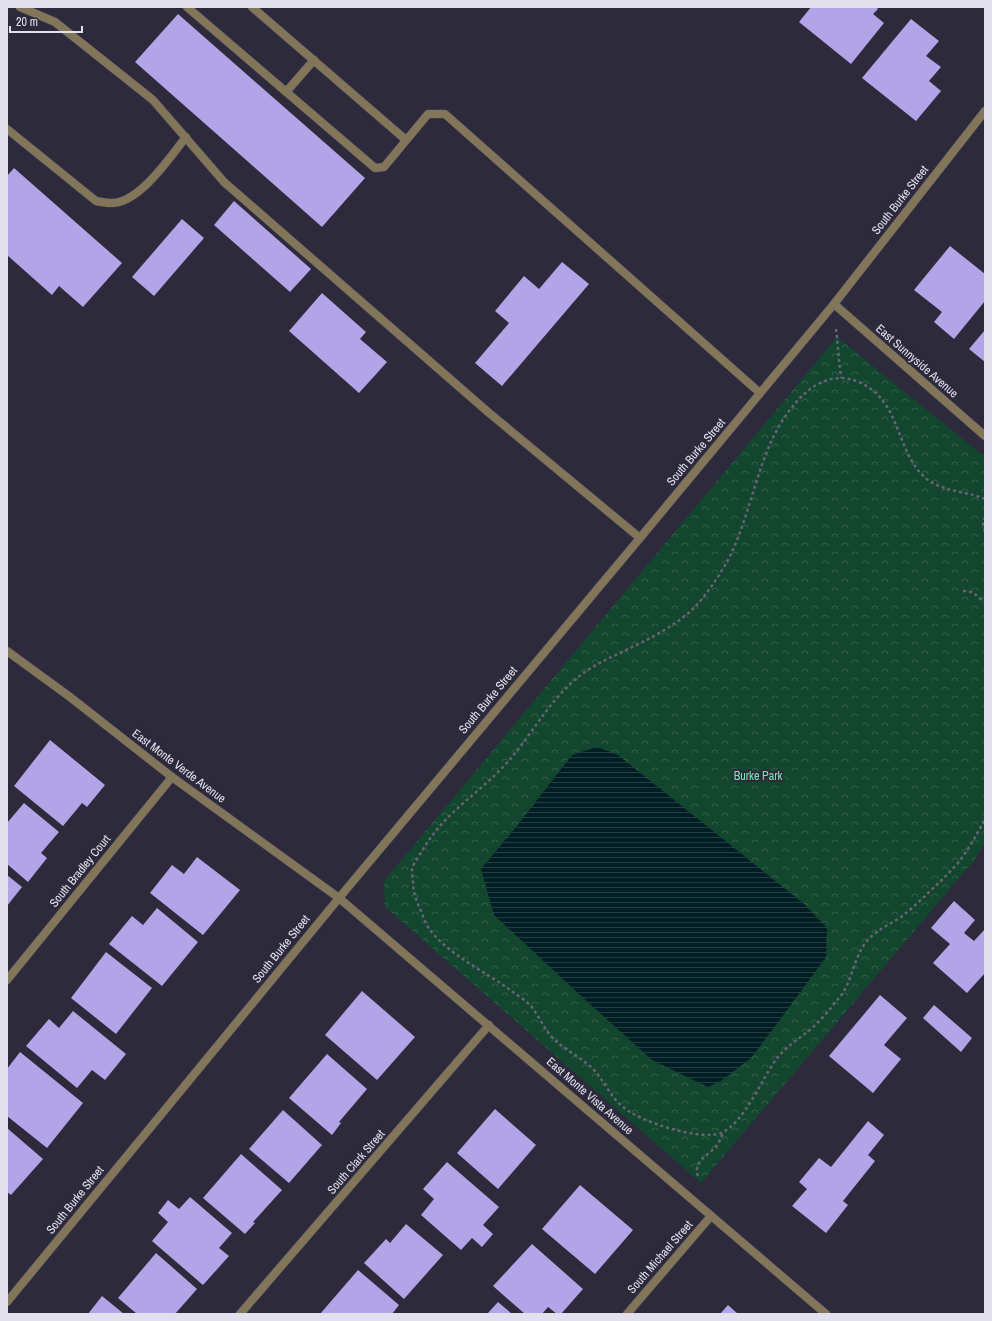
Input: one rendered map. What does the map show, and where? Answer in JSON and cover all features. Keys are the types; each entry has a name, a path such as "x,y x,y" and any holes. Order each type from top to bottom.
{"street":[{"path":"20,7 55,22 153,100 230,187 488,412 640,538"},
{"path":"187,7 375,168 384,167 428,114 445,114 760,393"},
{"path":"252,7 406,140"},
{"path":"286,92 314,60"},
{"name":"South Burke Street","path":"7,1302 339,898 834,304 985,111"},
{"path":"7,128 96,201 113,204 132,197 147,184 186,138"},
{"name":"East Sunnyside Avenue","path":"834,304 985,436"},
{"name":"East Monte Verde Avenue","path":"7,651 70,697 172,777 339,898"},
{"name":"South Bradley Court","path":"7,980 172,777"},
{"name":"East Monte Vista Avenue","path":"339,898 826,1314"},
{"name":"South Clark Street","path":"240,1314 489,1025"},
{"name":"South Michael Street","path":"627,1314 711,1216"}],"path":[{"path":"834,304 841,378"},
{"path":"723,1132 705,1136 685,1133 639,1117 625,1110 612,1096 594,1069 580,1058 564,1049 549,1034 530,1005 507,987 447,947 430,930 414,897 412,870 421,852 436,830 455,810 501,770 514,755 547,709 563,691 582,674 602,660 655,635 693,608 713,584 729,557 743,523 771,442 788,413 804,393 820,382 833,378 849,378 868,387 884,400 893,415 899,433 914,466 926,478 939,487 985,499"},
{"path":"985,517 983,523 985,533"},
{"path":"963,591 974,592 985,602"},
{"path":"698,1176 698,1164 704,1156 717,1146 723,1132 735,1122 748,1106 775,1060 789,1045 812,1028 832,1007 845,990 855,960 867,942 881,929 901,917 940,882 960,861 985,819"}],"green space":[{"name":"Burke Park","path":"837,337 985,457 985,842 976,858 701,1183 385,907 384,881"}],"shaded area":[{"path":"597,747 618,755 804,904 827,928 826,957 782,1017 751,1058 722,1080 708,1087 652,1060 494,915 481,869 517,826 572,755"}],"building":[{"path":"811,7 876,7 878,9 873,14 884,23 851,64 799,22"},
{"path":"178,14 365,178 322,227 135,62"},
{"path":"911,19 939,41 926,56 941,67 929,81 941,91 916,121 862,78"},
{"path":"14,168 122,263 83,307 59,286 52,295 7,255 7,176"},
{"path":"234,201 311,269 290,292 214,225"},
{"path":"182,219 204,238 154,296 132,277"},
{"path":"950,246 985,274 985,301 954,339 934,322 942,312 914,290"},
{"path":"562,262 589,284 502,386 475,363 509,323 495,311 524,276 539,289"},
{"path":"322,293 366,332 360,339 387,362 359,393 289,331"},
{"path":"985,330 985,362 969,349"},
{"path":"50,740 105,785 87,807 82,803 63,826 14,786"},
{"path":"24,803 59,832 41,853 47,858 28,882 7,864 7,823"},
{"path":"197,857 240,890 203,935 150,893 172,865 184,874"},
{"path":"7,875 22,887 7,906"},
{"path":"954,901 975,920 964,933 974,941 985,929 985,973 967,993 933,963 950,944 931,928"},
{"path":"157,908 198,942 162,986 109,944 132,916 143,925"},
{"path":"106,952 152,988 116,1034 71,998"},
{"path":"362,991 415,1037 377,1080 325,1035"},
{"path":"880,995 907,1018 884,1045 901,1059 873,1093 829,1056"},
{"path":"934,1005 972,1038 961,1052 923,1018"},
{"path":"73,1011 126,1054 105,1080 92,1070 77,1088 26,1046 49,1019 59,1028"},
{"path":"20,1052 83,1103 47,1148 7,1116 7,1069"},
{"path":"327,1054 367,1089 339,1122 341,1123 332,1135 289,1098"},
{"path":"495,1109 536,1145 498,1189 457,1153"},
{"path":"283,1110 322,1145 289,1183 249,1149"},
{"path":"868,1121 884,1135 868,1155 875,1161 843,1201 848,1205 826,1233 792,1206 807,1189 799,1182 819,1158 831,1167"},
{"path":"7,1128 43,1159 11,1195 7,1192"},
{"path":"241,1154 282,1190 253,1222 255,1223 245,1234 203,1198"},
{"path":"447,1162 499,1207 483,1225 493,1234 482,1247 472,1238 461,1250 421,1215 434,1199 423,1189"},
{"path":"580,1185 633,1230 595,1274 542,1229"},
{"path":"190,1197 232,1233 219,1248 229,1256 203,1285 152,1241 168,1222 158,1213 168,1200 179,1209"},
{"path":"406,1224 443,1255 404,1299 364,1263 386,1239 390,1243"},
{"path":"532,1244 583,1289 561,1314 557,1314 548,1307 542,1314 525,1314 493,1286"},
{"path":"156,1253 197,1289 175,1314 137,1314 118,1298"},
{"path":"358,1270 399,1305 392,1314 320,1314"},
{"path":"102,1296 124,1314 88,1314"},
{"path":"498,1302 512,1314 487,1314"},
{"path":"728,1305 738,1314 720,1314"}]}
